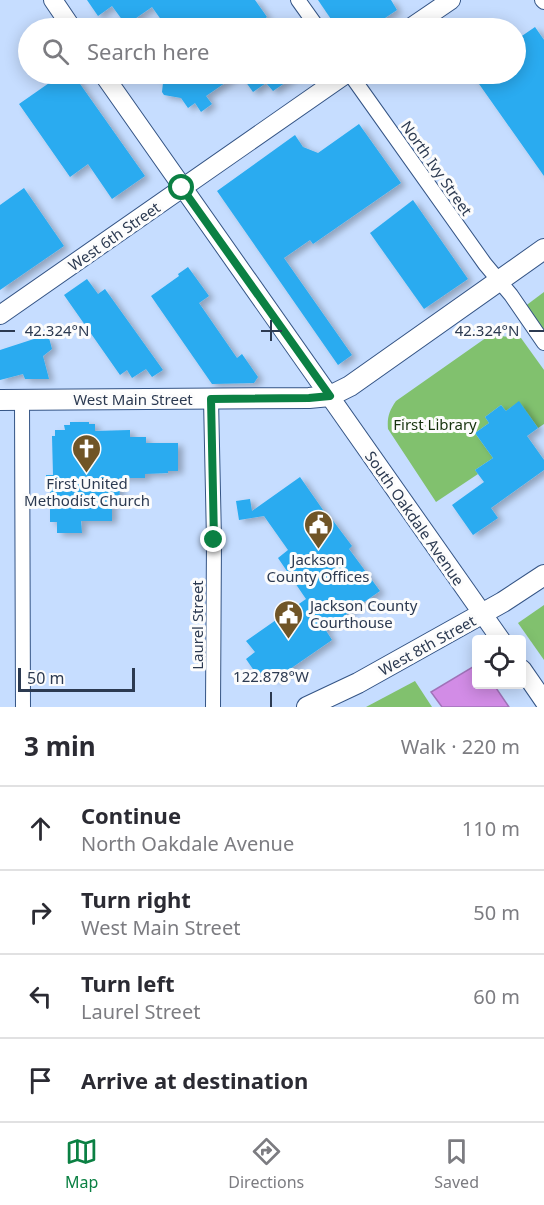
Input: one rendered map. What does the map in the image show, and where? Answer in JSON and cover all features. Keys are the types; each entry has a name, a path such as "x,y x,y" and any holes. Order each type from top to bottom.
{"main road":[{"name":"West Main Street","path":"0,400 330,396 350,386 544,249"},
{"name":"West 8th Street","path":"307,707 358,683 483,614 544,575"}],"street":[{"path":"53,0 65,18"},
{"path":"298,0 311,18"},
{"path":"425,18 451,0"},
{"name":"South Oakdale Avenue","path":"111,84 498,635"},
{"name":"West 6th Street","path":"0,315 333,84"},
{"name":"North Ivy Street","path":"355,84 544,343"},
{"name":"Laurel Street","path":"211,399 214,540 213,707"},
{"path":"22,400 22,707"},
{"path":"526,675 544,701"}],"green space":[{"path":"544,292 544,336 524,307"},
{"name":"First Library","path":"490,335 521,338 544,370 544,424 538,428 519,402 506,411 501,405 485,417 489,423 475,433 493,458 475,470 478,474 436,502 388,429 389,415 396,401"},
{"path":"544,605 544,660 518,623"},
{"path":"415,681 432,707 366,707"}],"shaded area":[{"path":"472,667 472,689 497,689 509,707 442,707 431,692"}],"building":[{"path":"87,0 255,0 267,17 160,18 152,7 136,18 121,18 112,6 98,16"},
{"path":"318,0 391,0 397,10 385,18 330,18"},
{"path":"535,27 544,40 544,176 479,84 526,84 526,33"},
{"path":"48,84 80,84 145,176 112,199 88,164 70,177 19,104"},
{"path":"163,84 223,84 206,96 212,104 201,112 195,103 188,108 181,98 164,95"},
{"path":"247,84 265,84 253,92"},
{"path":"267,84 283,84 273,91"},
{"path":"359,124 401,183 313,244 310,240 284,258 352,355 338,365 217,191 295,135 303,147 318,153"},
{"path":"24,188 64,246 0,290 0,205"},
{"path":"413,200 468,279 424,309 370,233"},
{"path":"188,267 209,296 199,303 237,358 242,354 258,377 254,383 212,384 151,296"},
{"path":"87,279 98,294 105,289 163,370 152,377 146,369 132,378 127,370 120,375 64,295"},
{"path":"37,338 49,338 52,349 43,356 49,379 25,379 23,374 0,380 0,350"},
{"path":"519,401 538,428 527,436 544,460 544,470 491,508 498,518 473,535 452,505 484,482 475,470 493,458 475,433 489,423 485,417 501,405 506,411"},
{"path":"70,422 95,424 95,431 130,430 130,437 146,437 146,443 178,443 178,471 145,474 145,478 119,478 120,501 112,502 112,521 81,521 82,533 57,533 57,522 50,522 50,487 46,487 46,475 53,475 52,436 55,436 55,430 65,430 64,425 70,425"},
{"path":"300,477 330,520 331,518 352,546 349,549 380,591 325,629 332,640 274,680 266,669 257,675 246,659 255,652 246,641 306,599 278,558 288,550 264,516 239,520 236,501 250,499 252,511"}],"place":[{"name":"First United Methodist Church","path":"87,474"},
{"name":"Jackson County Offices","path":"318,550"},
{"name":"Jackson County Courthouse","path":"289,640"}],"route":[{"path":"182,188 330,396 211,399 214,540"}]}
